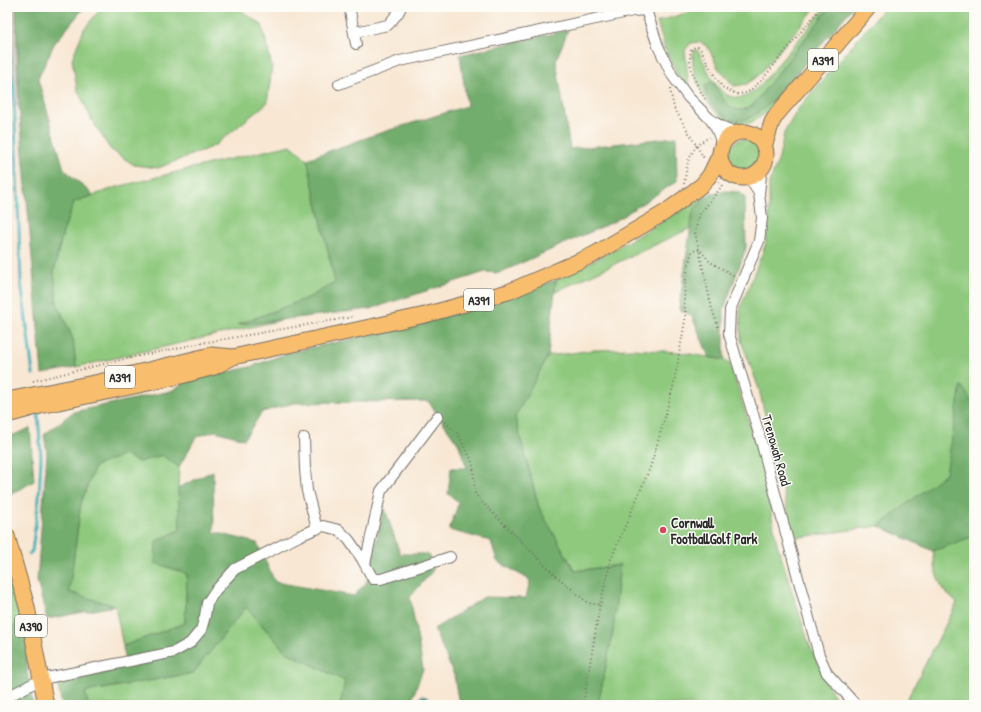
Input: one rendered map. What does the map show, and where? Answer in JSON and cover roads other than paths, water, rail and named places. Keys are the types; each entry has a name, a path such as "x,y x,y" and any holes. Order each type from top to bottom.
{"highway":[{"name":"A391","path":"764,148 772,122 777,114 869,7"},
{"name":"A391","path":"740,132 761,124 777,114"},
{"path":"715,176 744,178 750,177 757,173 762,167 765,159 765,151 760,140 750,133 740,132 727,138 721,151 722,163 726,170 733,176 744,178"},
{"name":"A391","path":"7,415 40,406 181,376 214,367 232,357 425,315 508,292 593,255 664,214 702,185 710,176 715,176 721,151"},
{"name":"A391","path":"7,400 99,382 211,355 232,357"},
{"name":"A390","path":"7,536 27,607 46,705"}],"street":[{"path":"355,32 388,25 401,7"},
{"path":"339,84 400,61 646,8 658,46 672,75 688,97 710,119 721,126 740,132"},
{"path":"350,11 356,44"},
{"path":"710,119 720,138 721,151"},
{"name":"Trenowah Road","path":"762,167 759,194 762,218 759,242 730,310 729,334 759,434 819,655 827,673 856,705"},
{"path":"744,178 752,181 759,194"},
{"path":"365,564 382,491 438,416"},
{"path":"304,438 307,491 317,529"},
{"path":"7,699 13,694 42,679 174,652 190,643 201,630 207,603 215,591 235,569 299,536 323,526 339,530 349,540 373,579 380,579 450,557"}],"water":[{"path":"421,696 431,701 433,705 416,705 417,700"}],"waterway":[{"path":"8,7 9,40 14,95 21,282 33,374"},
{"path":"29,554 32,551 39,498 41,458 38,412"}],"place":[{"name":"Cornwall FootballGolf Park","path":"663,530"}]}
